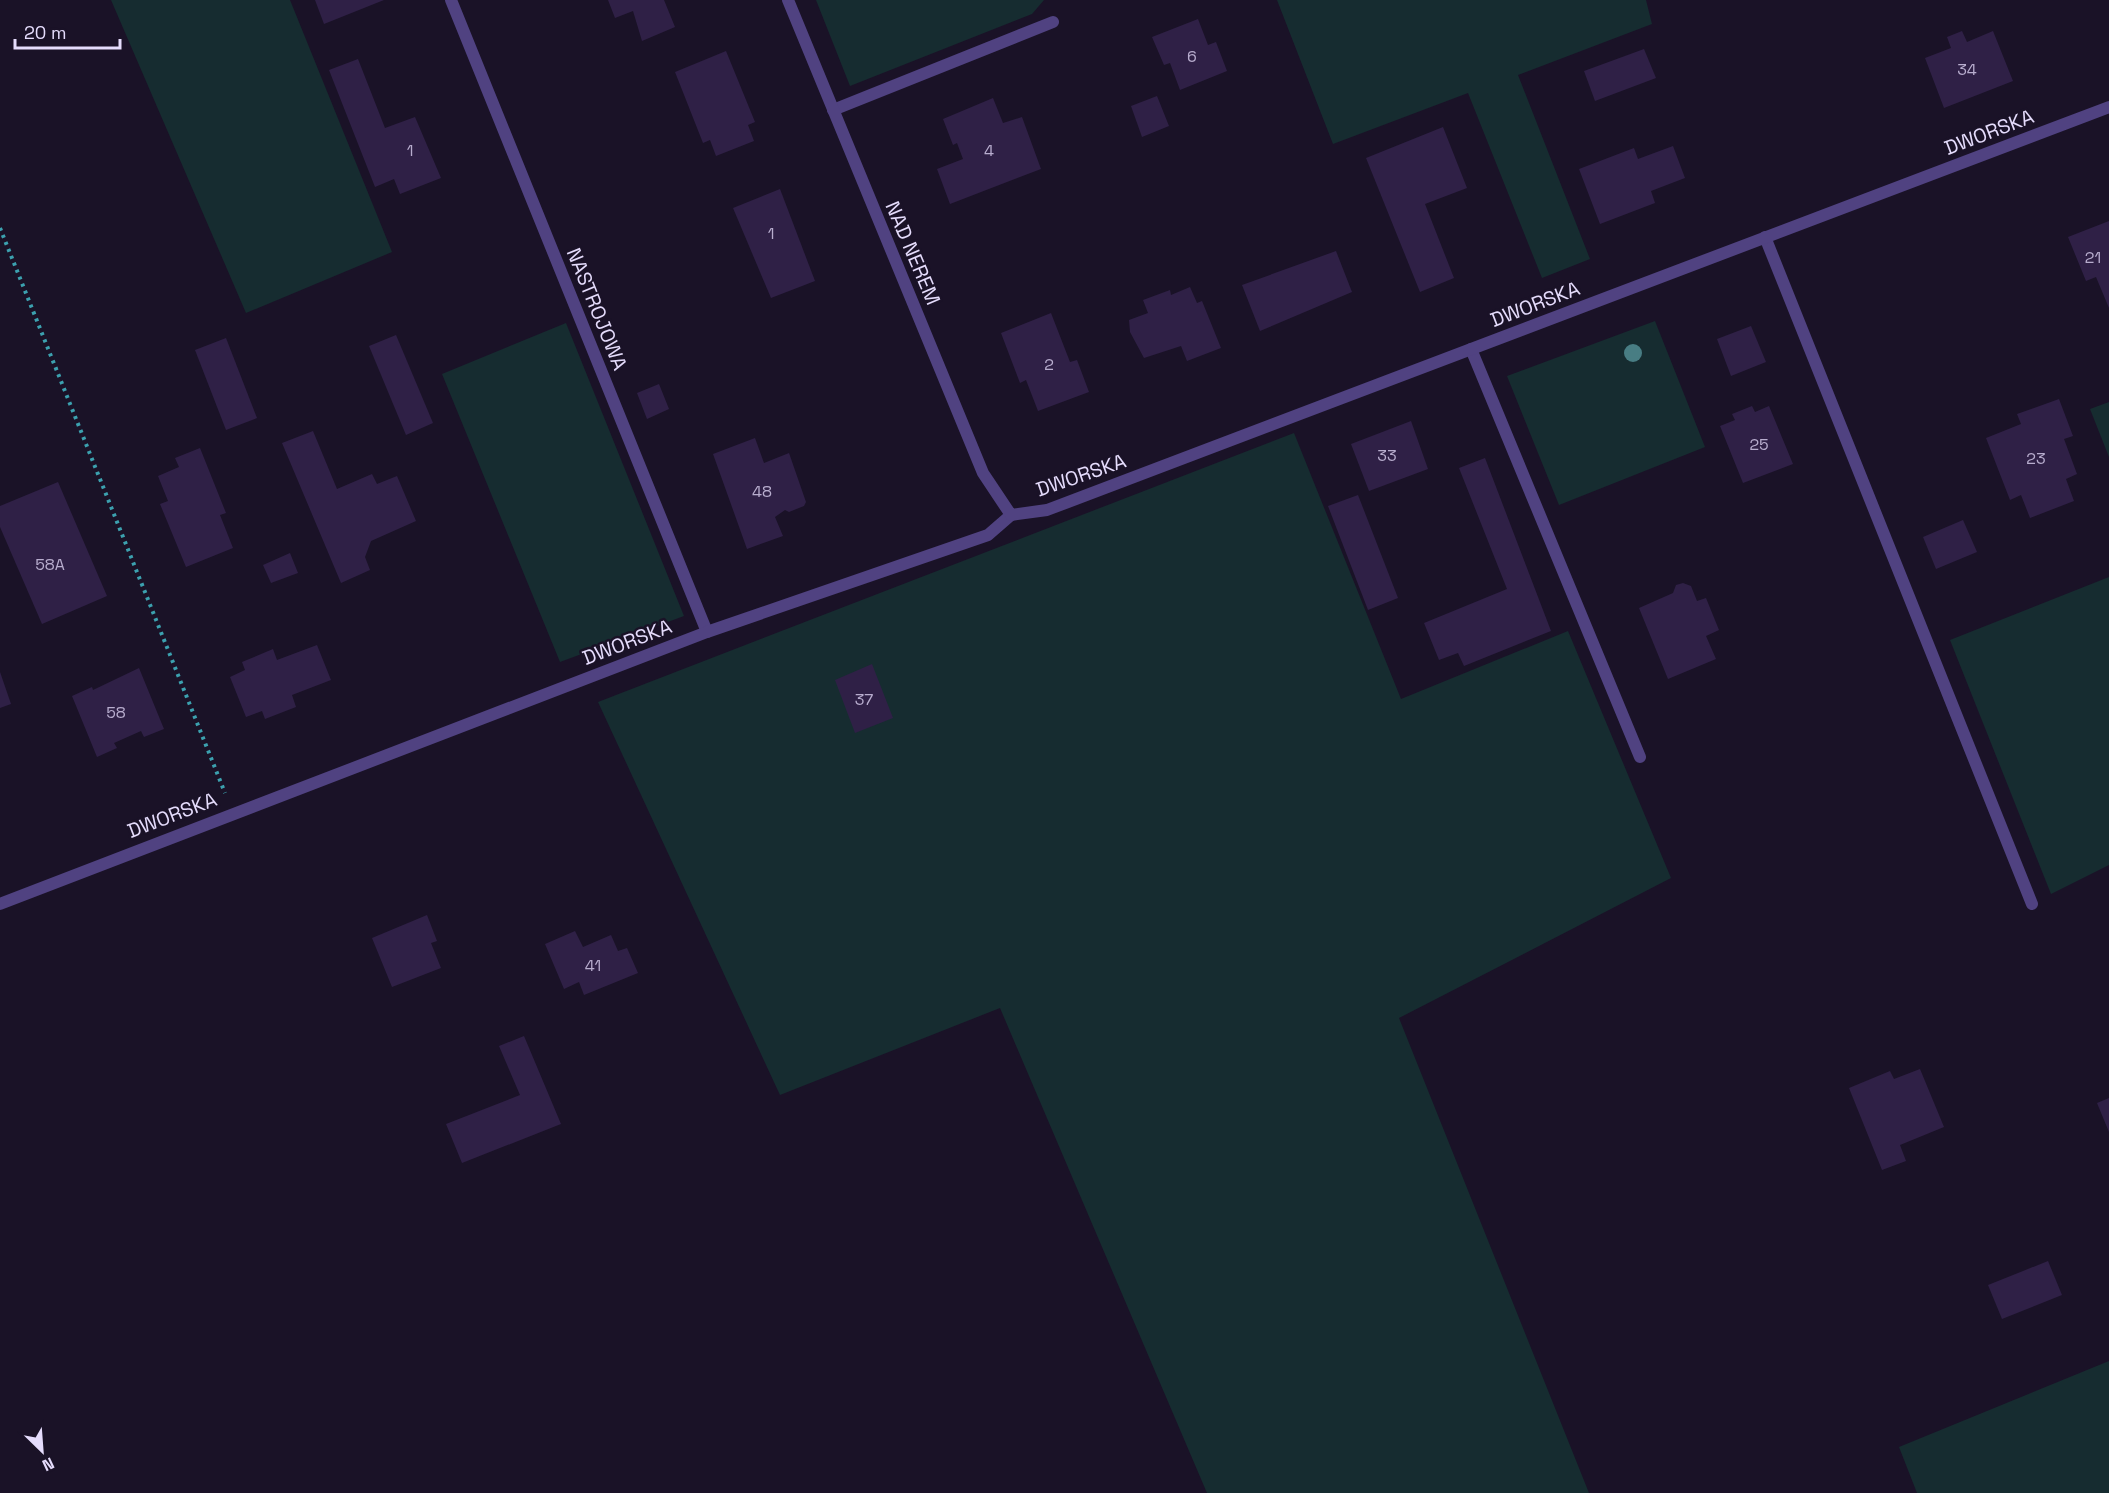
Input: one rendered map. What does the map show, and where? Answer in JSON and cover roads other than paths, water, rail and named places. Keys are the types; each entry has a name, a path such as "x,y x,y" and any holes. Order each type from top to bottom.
{"street":[{"name":"NASTROJOWA","path":"451,0 707,632"},
{"name":"NAD NEREM","path":"789,0 983,473 1011,515"},
{"path":"833,110 1053,22"},
{"name":"DWORSKA","path":"0,904 707,632 988,535 1011,515 1047,510 2109,107"},
{"path":"1766,237 2032,904"},
{"path":"1471,349 1640,757"}]}
